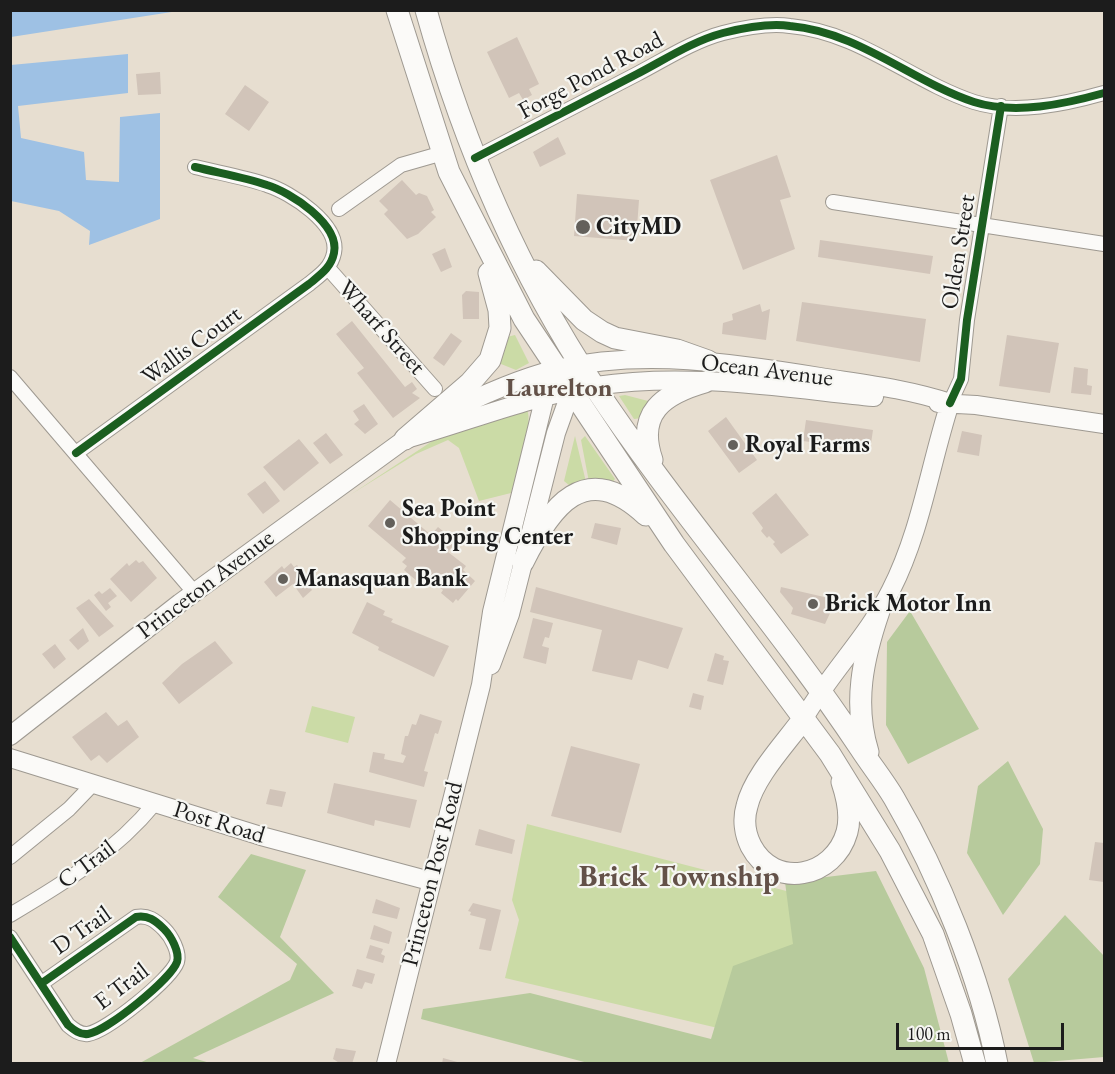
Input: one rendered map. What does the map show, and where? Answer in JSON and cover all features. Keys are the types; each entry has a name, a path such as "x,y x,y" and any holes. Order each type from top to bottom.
{"highway":[{"path":"397,10 442,153 480,237 524,319 555,370 674,544 830,754 890,851 933,934 961,1014 975,1064"},
{"path":"426,10 451,92 475,158 520,254 581,365 820,690 893,796 924,854 969,967 991,1034 997,1064"},
{"path":"405,439 482,372 497,346 500,328 499,310 480,237"},
{"path":"520,254 569,306 602,332 615,338 677,350 706,372 668,396 652,414 646,434 656,470"},
{"path":"523,562 549,515 564,499 589,489 614,493 632,502 674,544"},
{"path":"872,767 861,720 859,690 870,639 879,611"},
{"path":"804,718 758,781 747,806 747,839 761,861 779,872 794,875 814,870 824,865 842,847 848,830 848,809 843,786 830,754"}],"main road":[{"name":"Ocean Avenue","path":"555,370 581,365 640,360 706,372 912,392 950,403 1104,424"},
{"name":"Princeton Post Road","path":"481,685 496,655 556,434 581,365"},
{"name":"Princeton Post Road","path":"386,1064 430,881 481,685 492,612 545,396 555,370"},
{"name":"Princeton Avenue","path":"10,736 194,592 432,420 464,404 555,370"},
{"name":"Ocean Avenue","path":"570,392 595,386 706,372"},
{"name":"Princeton Avenue","path":"405,439 502,407 570,392"},
{"name":"Olden Street","path":"804,718 820,690 879,611 902,567 950,403"},
{"name":"Post Road","path":"10,758 261,836 430,881"}],"street":[{"name":"Forge Pond Road","path":"475,158 681,51 722,33 763,27 789,25 845,39 952,93 976,102 1001,106 1070,102 1104,93"},
{"name":"Olden Street","path":"950,403 961,379 1001,106"},
{"path":"339,209 401,165 442,153"},
{"path":"195,167 268,185 311,210 333,240 334,255 328,268"},
{"path":"833,202 1104,244"},
{"name":"Wharf Street","path":"328,268 435,388"},
{"name":"Wallis Court","path":"76,453 169,388 328,268"},
{"path":"10,377 194,592"},
{"path":"10,857 69,809 93,784"},
{"name":"C Trail","path":"10,915 58,887 106,854 134,828 155,803"},
{"name":"E Trail","path":"42,983 68,1025 76,1031 91,1034 167,978 177,960 177,952 166,932 145,916"},
{"name":"D Trail","path":"42,983 136,917 145,916"},
{"path":"10,937 42,983"}],"green space":[{"path":"515,335 529,363 516,370 496,362 507,337"},
{"path":"625,395 652,402 642,418 634,419 619,396"},
{"path":"527,410 529,416 526,437 511,493 479,501 459,448 448,440 416,454 350,495 434,440"},
{"path":"575,436 586,482 570,486 564,481"},
{"path":"585,436 615,479 611,484 589,482 581,440"},
{"path":"910,611 979,729 908,764 886,725 887,642"},
{"path":"312,706 355,717 348,743 305,732"},
{"path":"1008,761 1043,829 1040,864 1003,915 967,853 978,786"},
{"path":"527,824 798,894 801,944 722,1029 505,978 519,920 512,900"},
{"path":"251,854 306,870 280,937 334,993 193,1058 210,1063 140,1063 290,980 297,964 218,897"},
{"path":"876,871 924,968 949,1063 588,1063 421,1019 423,1009 530,993 711,1039 733,966 793,944 785,882"},
{"path":"1065,915 1104,956 1104,1057 1034,1063 1008,979"}],"water":[{"path":"11,10 178,10 178,11 11,37"},
{"path":"128,54 128,93 18,106 21,138 84,152 86,180 119,182 120,117 160,113 160,219 89,245 90,231 59,211 11,201 11,65"}],"building":[{"path":"517,37 539,84 529,89 532,95 523,100 519,93 509,98 487,52"},
{"path":"160,72 161,94 138,95 136,74"},
{"path":"245,85 269,102 249,131 225,114"},
{"path":"558,137 566,154 540,167 533,152"},
{"path":"777,155 791,197 780,200 795,249 743,270 710,180"},
{"path":"402,180 416,195 419,193 427,196 434,210 431,212 436,217 418,234 407,239 384,214 388,210 379,201"},
{"path":"577,194 639,200 636,241 574,236"},
{"path":"820,240 933,256 930,274 818,257"},
{"path":"445,248 452,267 441,272 432,254"},
{"path":"466,291 479,292 479,319 463,319 462,295"},
{"path":"802,302 926,319 920,362 796,341"},
{"path":"760,304 762,312 770,309 766,340 722,334 723,323 733,320 732,314"},
{"path":"352,321 405,387 412,382 417,389 412,393 420,398 393,418 357,373 364,368 336,334"},
{"path":"451,333 462,341 444,366 433,358"},
{"path":"1007,335 1059,343 1050,393 999,386"},
{"path":"1074,367 1088,369 1087,385 1092,386 1091,395 1071,393"},
{"path":"364,404 378,424 365,434 354,424 359,420 353,411"},
{"name":"Royal Farms","path":"726,417 757,460 739,473 708,431"},
{"name":"Royal Farms","path":"806,420 873,430 870,450 803,441"},
{"path":"962,431 982,435 979,456 957,452"},
{"path":"326,433 343,455 330,464 313,443"},
{"path":"299,439 319,463 284,491 263,467"},
{"path":"265,481 280,501 263,514 247,494"},
{"path":"776,493 809,535 781,554 773,544 775,542 761,531 763,528 752,513"},
{"path":"390,500 431,535 438,527 456,542 448,552 466,566 463,570 475,581 458,601 456,599 453,603 441,593 443,590 425,574 418,582 404,570 407,566 402,562 406,558 368,526"},
{"path":"595,523 621,528 617,545 591,538"},
{"path":"136,560 139,563 143,561 157,578 131,602 110,579 127,563 129,566"},
{"name":"Manasquan Bank","path":"291,563 294,567 297,565 312,590 303,598 293,584 276,597 264,582 282,566 284,569"},
{"path":"536,587 683,628 668,669 638,660 632,680 592,671 602,630 530,612"},
{"name":"Brick Motor Inn","path":"781,587 837,600 834,612 831,611 825,624 791,614 793,608 780,592"},
{"path":"110,588 117,596 108,603 111,607 106,611 94,595 99,591 102,594"},
{"path":"89,599 114,626 99,637 76,608"},
{"path":"367,602 385,611 383,615 393,619 391,622 449,646 434,677 378,650 379,647 352,633"},
{"path":"533,618 553,623 549,638 545,637 542,646 549,648 546,664 523,658"},
{"path":"83,628 89,641 78,650 69,640"},
{"path":"215,641 233,663 179,704 162,683 182,664"},
{"path":"55,644 66,659 54,669 42,654"},
{"path":"715,653 724,656 723,660 729,661 723,685 707,681"},
{"path":"693,693 704,696 701,710 689,707"},
{"path":"106,712 118,726 127,720 139,737 107,763 99,755 91,761 72,737"},
{"path":"420,714 442,721 438,734 435,733 424,771 428,772 424,787 369,772 373,752 385,754 384,759 403,763 406,756 401,754 405,736 408,736 412,724 416,725"},
{"path":"571,746 640,764 621,833 551,816"},
{"path":"334,783 417,800 410,828 375,820 374,826 327,813"},
{"path":"270,789 286,792 282,807 266,804"},
{"path":"479,829 515,840 512,854 475,845"},
{"path":"1095,842 1104,843 1104,882 1089,880"},
{"path":"376,899 400,908 397,919 372,913"},
{"path":"473,903 501,910 491,951 479,949 486,919 470,915 471,912 468,911"},
{"path":"374,925 392,932 389,944 370,939"},
{"path":"370,945 383,949 381,954 385,956 383,963 366,958"},
{"path":"357,969 375,974 372,984 365,982 362,989 352,986"},
{"path":"336,1048 356,1051 352,1064 341,1064 333,1059"},
{"path":"443,1058 461,1063 461,1064 442,1064"}],"cycle path":[{"path":"475,158 690,46 723,33 765,26 790,26 839,37 951,93 990,106 1023,108 1073,101 1104,93"},
{"path":"950,403 961,379 967,320 1001,106"},
{"path":"76,453 309,284 324,271 333,258 334,242 329,231 322,221 300,202 267,185 195,167"},
{"path":"10,937 68,1025 77,1032 85,1034 97,1031 123,1014 163,980 172,970 178,958 172,940 161,926 148,918 136,917 42,983"}],"place":[{"name":"CityMD","path":"583,227"},
{"name":"Royal Farms","path":"733,445"},
{"name":"Sea Point Shopping Center","path":"390,523"},
{"name":"Manasquan Bank","path":"283,579"},
{"name":"Brick Motor Inn","path":"813,604"}],"district":[{"name":"Laurelton","path":"559,389"},
{"name":"Brick Township","path":"679,878"}]}
